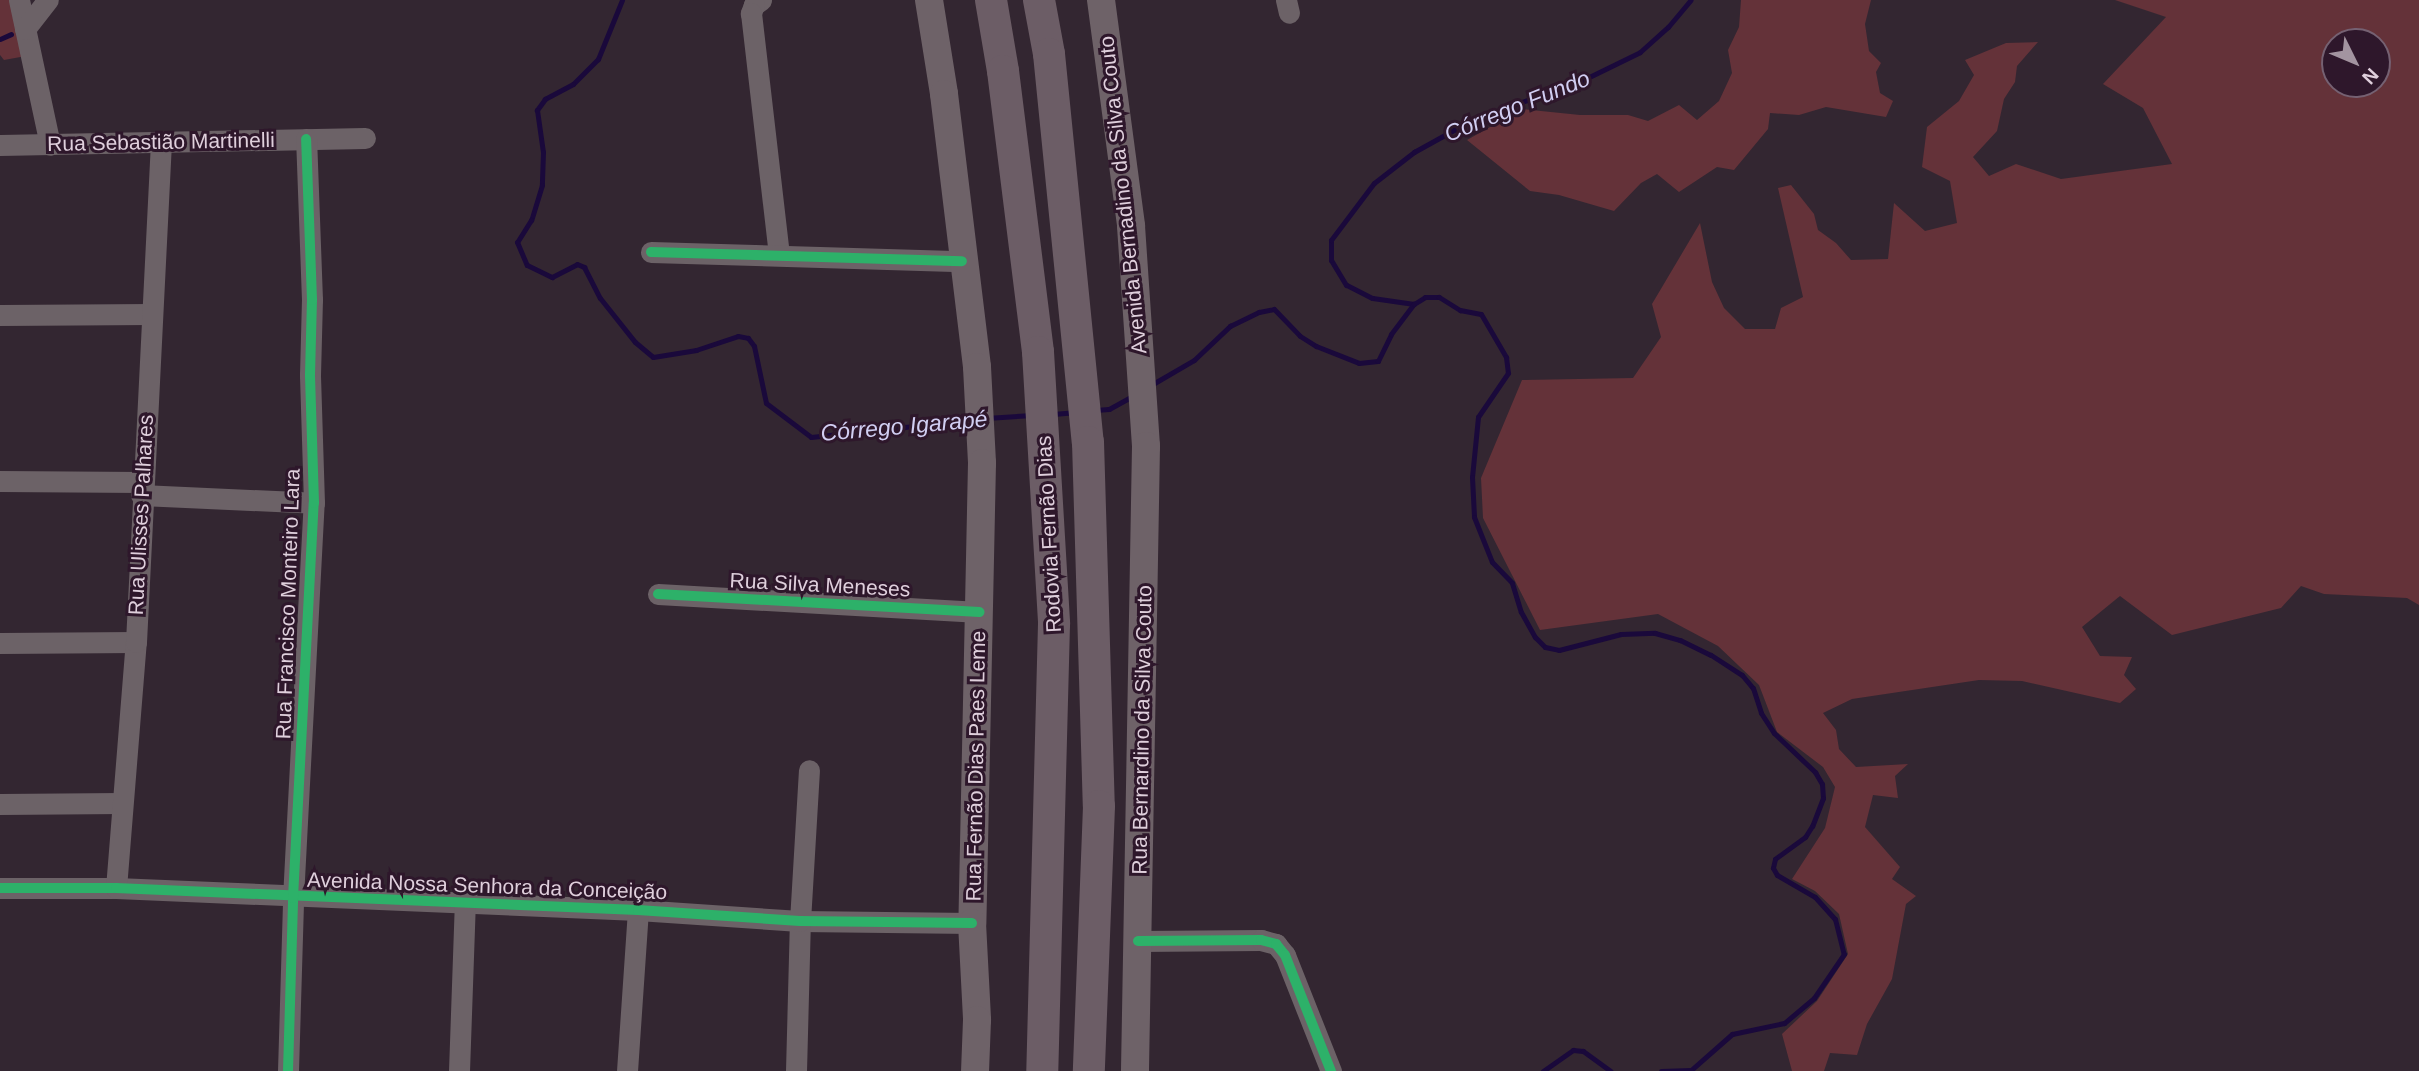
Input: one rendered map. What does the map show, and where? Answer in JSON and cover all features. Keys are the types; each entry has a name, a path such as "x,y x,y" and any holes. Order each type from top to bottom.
{"highway":[{"name":"Rodovia Fernão Dias","path":"991,0 1003,71 1038,352 1054,624 1042,1071"},
{"name":"Rodovia Fernão Dias","path":"1040,0 1049,54 1088,442 1099,806 1089,1071"},
{"path":"1031,1071 1046,947"}],"main road":[{"name":"Rua Fernão Dias Paes Leme","path":"929,0 944,94 962,261 977,367 982,463 972,923 977,1020 975,1071"},
{"name":"Avenida Bernadino da Silva Couto","path":"1101,0 1129,212 1143,390"},
{"name":"Rua Bernardino da Silva Couto","path":"1135,1071 1146,446 1143,390"}],"street":[{"path":"19,0 50,145"},
{"path":"25,29 48,0"},
{"path":"761,0 754,5 751,13 779,254"},
{"name":"Rua Sebastião Martinelli","path":"0,145 365,138"},
{"name":"Rua Francisco Monteiro Lara","path":"288,1071 292,898 314,503 310,375 312,300 306,139"},
{"name":"Rua Ulisses Palhares","path":"116,888 136,642 141,489 161,142"},
{"path":"651,252 962,261"},
{"path":"0,315 152,314"},
{"path":"0,481 314,503"},
{"name":"Rua Silva Meneses","path":"658,594 979,612"},
{"path":"0,643 136,642"},
{"path":"796,1071 800,921 809,770"},
{"path":"0,804 122,803"},
{"name":"Avenida Nossa Senhora da Conceição","path":"0,888 116,888 292,898 465,902 800,921 972,923"},
{"path":"460,1071 465,902"},
{"path":"628,1071 638,910"},
{"path":"1138,941 1261,940 1276,944 1285,955 1331,1071"}],"shaded area":[{"path":"0,0 12,0 26,56 4,60 0,55"},
{"path":"1741,0 1871,0 1865,24 1869,51 1881,63 1876,72 1880,93 1893,101 1886,117 1826,107 1799,115 1770,113 1768,129 1734,170 1717,167 1679,192 1657,174 1641,183 1614,211 1559,195 1530,191 1467,140 1522,109 1580,115 1628,115 1648,121 1679,105 1697,120 1719,101 1732,73 1728,50 1739,27"},
{"path":"2115,0 2419,0 2419,605 2407,598 2324,594 2301,586 2281,608 2172,635 2120,596 2082,627 2100,656 2132,657 2124,675 2136,689 2120,703 2022,681 1979,680 1852,699 1823,713 1836,730 1839,749 1856,767 1908,764 1895,776 1898,798 1873,795 1865,827 1900,867 1892,879 1916,896 1906,904 1892,979 1867,1024 1857,1055 1830,1053 1824,1071 1792,1071 1782,1034 1817,1001 1848,954 1839,914 1815,891 1792,879 1825,828 1835,787 1823,767 1777,732 1759,685 1718,646 1658,614 1540,630 1483,518 1481,478 1522,380 1633,378 1661,337 1652,304 1700,223 1712,282 1724,308 1745,329 1775,329 1781,308 1803,297 1778,188 1791,185 1814,214 1818,230 1836,243 1851,260 1888,259 1894,203 1925,231 1957,223 1950,181 1922,167 1927,127 1959,101 1974,75 1965,60 2006,43 2038,42 2017,66 2015,82 2004,99 1997,131 1973,157 1989,176 2016,164 2061,179 2172,164 2143,108 2103,84 2166,17"}],"waterway":[{"name":"Córrego Igarapé","path":"622,0 598,59 573,84 545,99 537,110 543,152 542,185 531,220 517,242 527,265 552,277 577,264 584,267 600,298 635,342 653,357 696,350 738,336 748,338 754,346 766,403 811,437 970,420"},
{"name":"Córrego Fundo","path":"1414,304 1372,298 1346,285 1331,260 1331,240 1374,183 1414,152 1470,121 1585,79 1640,52 1668,27 1691,0"},
{"path":"0,39 11,34"},
{"name":"Córrego Fundo","path":"1151,385 1194,360 1230,326 1259,312 1274,309 1300,336 1316,346 1359,363 1378,361 1391,334 1414,304 1425,297 1439,297 1460,310 1481,314 1506,357 1508,373 1478,417 1472,477 1474,517 1492,562 1512,583 1521,612 1535,637 1545,647 1559,650 1621,634 1655,633 1680,640 1711,655 1742,675 1753,688 1761,713 1774,733 1815,772 1822,784 1823,798 1812,826 1805,837 1775,859 1773,868 1777,875 1815,897 1835,919 1844,954 1814,998 1784,1023 1732,1034 1691,1070 1661,1071"},
{"name":"Córrego Igarapé","path":"1095,410 1109,409 1134,395"},
{"name":"Córrego Igarapé","path":"1053,414 1074,412"},
{"name":"Córrego Igarapé","path":"986,418 1033,415"},
{"name":"Córrego Fundo","path":"1543,1071 1573,1050 1583,1051 1611,1071"}],"cycle path":[{"path":"288,1071 293,898 314,503 310,375 312,300 306,139"},
{"path":"651,252 962,261"},
{"path":"658,594 979,612"},
{"path":"0,888 116,888 638,910 800,921 972,923"},
{"path":"1138,941 1261,940 1276,944 1285,955 1331,1071"}]}
